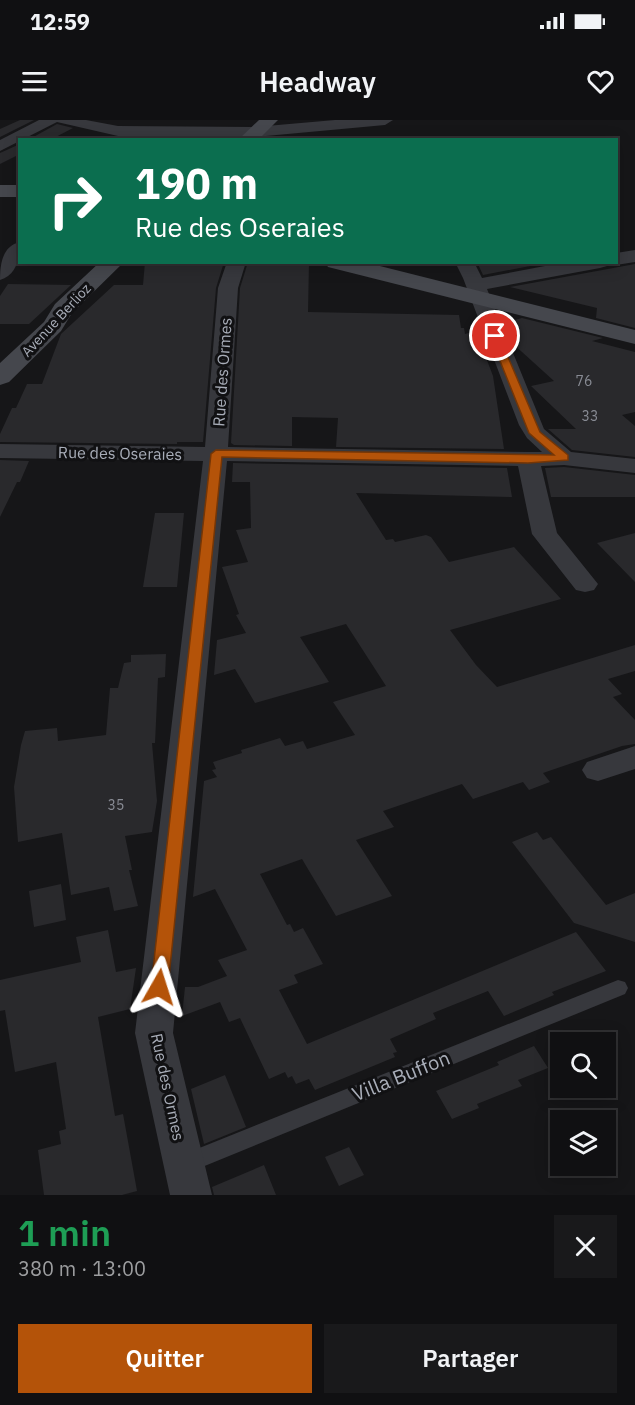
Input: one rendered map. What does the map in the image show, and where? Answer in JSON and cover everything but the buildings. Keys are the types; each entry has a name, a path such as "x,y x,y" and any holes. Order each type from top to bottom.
{"street":[{"path":"0,146 51,120"},
{"path":"63,120 114,135 384,124"},
{"path":"114,135 142,120"},
{"path":"0,191 18,191"},
{"path":"0,273 18,250"},
{"path":"618,259 635,256"},
{"name":"Avenue Berlioz","path":"0,377 53,326 63,309 110,264"},
{"name":"Rue des Ormes","path":"188,1180 154,1033 216,454 228,288 236,264"},
{"path":"345,264 478,292 635,336"},
{"path":"465,264 530,425 535,433 564,458"},
{"path":"478,292 592,264"},
{"name":"Rue des Oseraies","path":"0,451 564,458 635,466"},
{"path":"528,459 544,534 585,584"},
{"path":"598,770 635,757"}],"lane":[{"name":"Villa Buffon","path":"188,1180 618,988"}],"route":[{"path":"159,987 216,454 564,458 546,444 530,425 495,336"}]}
